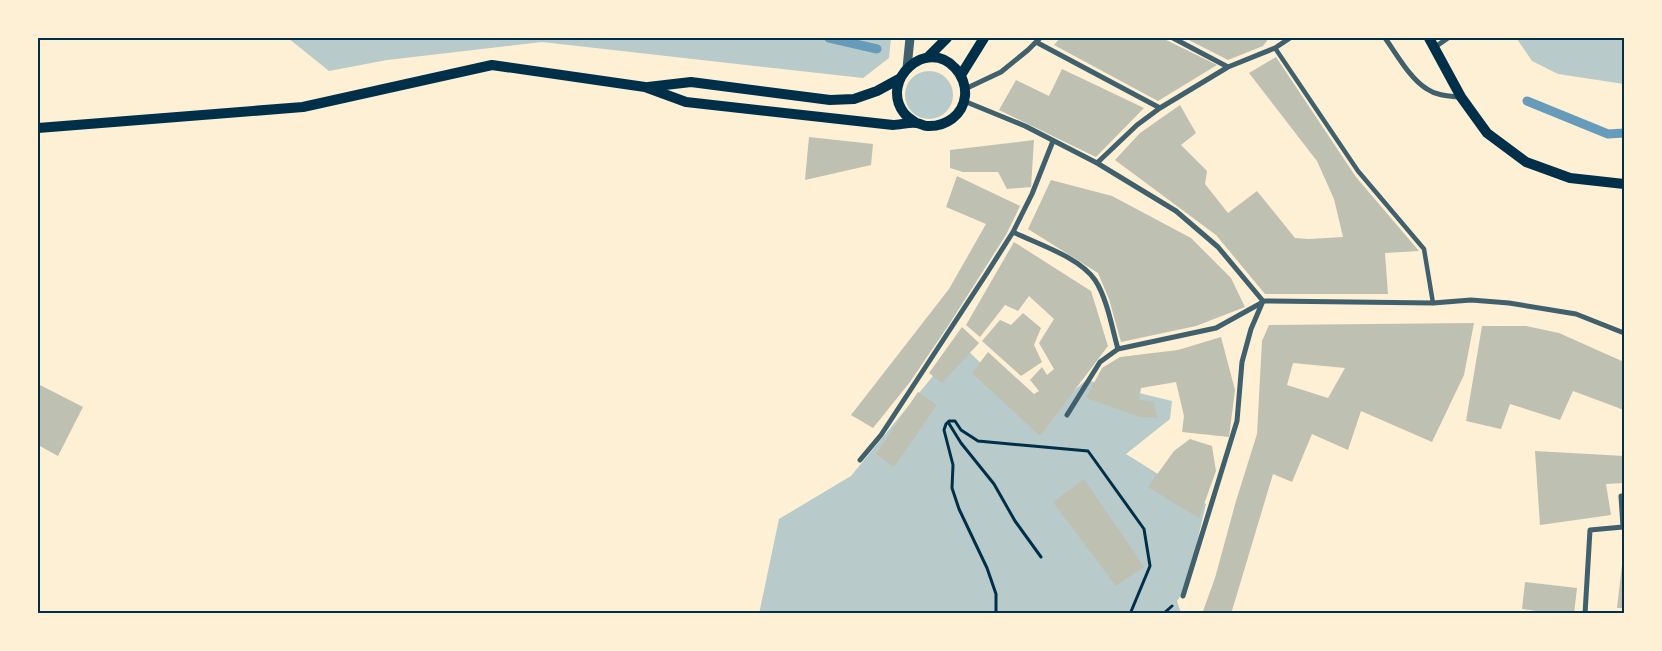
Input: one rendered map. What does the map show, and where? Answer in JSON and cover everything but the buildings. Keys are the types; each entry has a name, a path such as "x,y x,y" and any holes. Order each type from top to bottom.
{"main road":[{"path":"927,58 946,38"},
{"path":"961,75 984,38"},
{"path":"1432,42 1461,97 1487,132 1526,162 1570,178 1624,184"},
{"path":"927,58 938,58 955,67 961,75 965,89 964,101 957,115 948,122 937,126 925,126 916,123 905,114 899,103 897,90 900,79 907,68 915,62 927,58"},
{"path":"38,128 303,107 492,65 645,87 686,102 893,126 916,123"},
{"path":"645,87 691,82 830,100 854,99 900,79"}],"street":[{"path":"907,68 910,38"},
{"path":"965,89 1001,72 1040,38"},
{"path":"1173,38 1228,67"},
{"path":"1097,163 1137,125 1160,108 1228,67 1275,48 1290,38"},
{"path":"1385,38 1413,76 1426,89 1442,96 1461,97"},
{"path":"1432,42 1448,38"},
{"path":"1036,42 1160,108"},
{"path":"1275,48 1358,171 1424,249 1433,302"},
{"path":"964,101 1053,140 1097,163 1176,211 1218,246 1263,301"},
{"path":"860,460 886,426 1013,232 1032,194 1053,140"},
{"path":"1013,232 1066,257 1084,268 1095,280 1103,298 1118,349"},
{"path":"1067,415 1100,362 1118,349 1216,328 1263,301 1433,302 1470,300 1499,302 1576,314 1624,333"},
{"path":"1183,596 1237,421 1242,362 1251,329 1263,301"},
{"path":"1586,614 1590,530 1623,527 1623,496"}],"path":[{"path":"948,422 994,484 1015,521 1041,557"},
{"path":"948,422 944,430 953,465 952,488 959,509 987,568 996,594 996,614"},
{"path":"948,422 954,422 961,430 978,441 1088,451 1144,529 1150,566 1130,614"}],"shaded area":[{"path":"288,38 891,38 889,58 863,78 542,42 387,60 329,71"},
{"path":"1518,38 1624,38 1624,84 1558,74 1532,61"},
{"path":"929,71 938,73 946,78 951,86 953,95 951,104 946,112 938,117 929,119 920,117 912,112 907,104 905,95 907,86 912,78 920,73"},
{"path":"960,343 1040,421 1086,380 1172,401 1170,419 1126,454 1206,504 1190,570 1177,601 1181,613 759,614 779,519 851,476"}],"waterway":[{"path":"829,38 877,49"},
{"path":"1527,101 1608,134 1624,133"}]}
